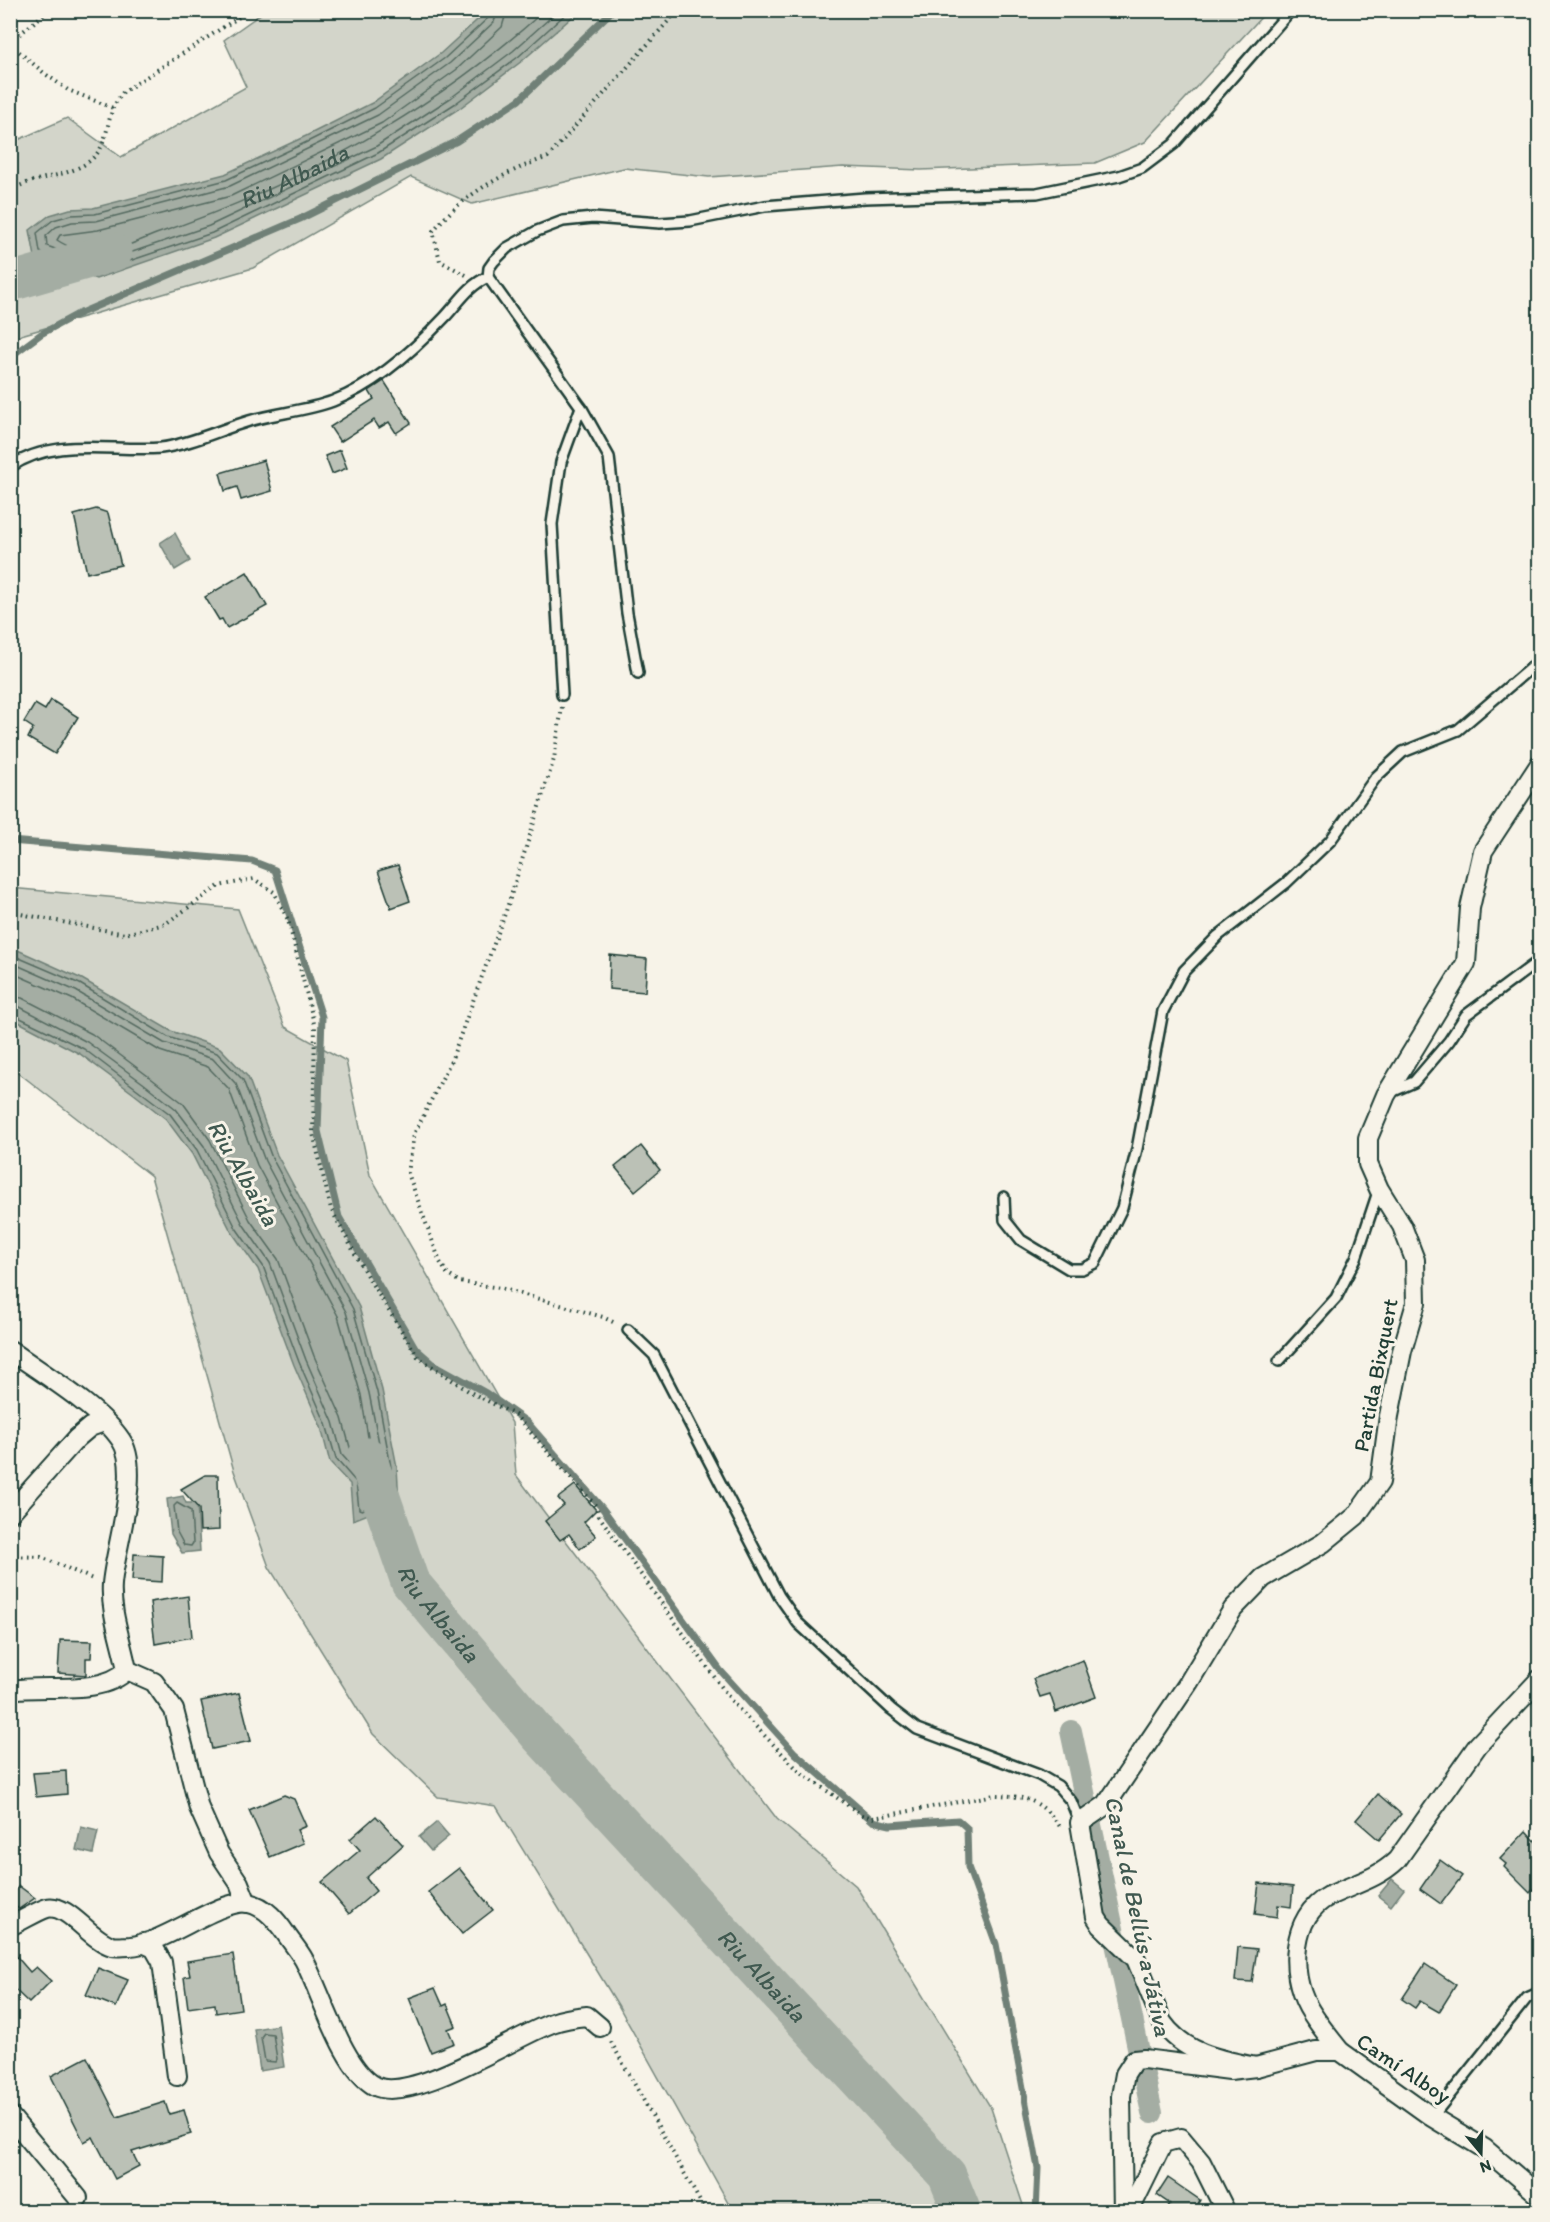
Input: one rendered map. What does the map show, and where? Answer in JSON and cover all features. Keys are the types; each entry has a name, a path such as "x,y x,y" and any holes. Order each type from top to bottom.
{"street":[{"name":"Partida Bixquert","path":"1080,1823 1106,1805 1189,1682 1233,1610 1263,1578 1323,1544 1356,1516 1380,1482 1402,1351 1416,1303 1415,1260 1402,1226 1379,1189 1368,1164 1368,1138 1386,1095 1466,963 1470,908 1483,851 1539,764"},
{"path":"10,1350 76,1398 121,1440 128,1461 127,1501 113,1582 114,1611 127,1670"},
{"path":"10,1513 77,1438 90,1427 104,1422"},
{"path":"10,1690 105,1684 118,1679 127,1670"},
{"path":"127,1670 154,1682 169,1699 177,1719 199,1808 219,1853 239,1883 247,1903 275,1918 304,1959 340,2042 357,2069 375,2086 390,2089 410,2087 434,2079 552,2023 588,2016 600,2027"},
{"path":"1340,2051 1308,2006 1301,1991 1297,1948 1305,1920 1328,1897 1368,1881 1384,1872 1397,1860 1478,1745 1539,1679"},
{"path":"1080,1823 1096,1917 1101,1925 1136,1959 1168,2032 1178,2041 1215,2059 1256,2067"},
{"path":"10,1926 49,1908 64,1910 88,1932 112,1946 143,1943 198,1918 247,1903"},
{"path":"143,1943 154,1948 162,1962 177,2076"},
{"name":"Camí Alboy","path":"1123,2211 1121,2096 1125,2074 1134,2060 1144,2059 1213,2070 1256,2067 1316,2051 1340,2051 1432,2117 1494,2156 1539,2196"},
{"path":"10,2116 78,2198"},
{"path":"1129,2211 1163,2143 1181,2138 1201,2162 1227,2211"}],"lane":[{"path":"638,673 627,613 611,466 606,451 581,407 488,277 489,268 494,261 507,248 537,231 563,221 593,218 660,223 690,221 765,206 865,198 1037,193 1127,174 1142,168 1174,144 1291,10"},
{"path":"10,467 36,454 48,451 83,447 164,448 252,420 330,402 370,380 413,348 445,317 471,286 488,277"},
{"path":"562,695 552,524 561,462 581,407"},
{"path":"1004,1197 1005,1221 1021,1240 1069,1269 1082,1269 1095,1263 1122,1208 1137,1149 1163,1011 1184,971 1218,936 1286,883 1330,841 1376,777 1403,752 1458,730 1539,660"},
{"path":"1386,1095 1414,1082 1449,1041 1466,1015 1539,960"},
{"path":"1279,1361 1336,1298 1356,1258 1379,1189"},
{"path":"628,1330 654,1355 779,1596 798,1623 891,1709 917,1728 1039,1775 1058,1786 1071,1801 1080,1823"},
{"path":"1432,2117 1527,1998 1539,1992"}],"path":[{"path":"49,10 10,43 44,73 68,90 113,108"},
{"path":"10,191 20,185 76,170 96,155 107,133 113,108 123,92 146,75 250,10"},
{"path":"488,277 460,274 440,261 433,231 446,216 491,182 522,166 548,157 678,10"},
{"path":"562,695 554,759 506,911 451,1061 414,1134 408,1173 440,1262 448,1275 460,1282 501,1287 603,1317 628,1330"},
{"path":"10,912 125,934 165,924 219,886 254,879 274,892 288,920 315,1027 313,1133 331,1209 367,1276 418,1357 470,1392 515,1415 596,1506 599,1516 733,1703 801,1773 862,1815 873,1818 995,1795 1013,1796 1036,1801 1051,1814 1063,1832"},
{"path":"10,1557 41,1557 84,1577 106,1584 113,1582"},
{"path":"600,2027 620,2056 706,2211"}],"shaded area":[{"path":"265,11 1267,11 1145,142 1095,163 921,170 843,167 709,177 624,168 472,204 411,177 253,268 21,335 11,342 11,143 67,118 121,157 246,87 224,40"},
{"path":"10,888 238,909 285,1027 346,1061 370,1175 512,1423 516,1475 777,1819 856,1886 991,2108 1025,2211 733,2211 618,2005 496,1806 438,1797 373,1734 269,1567 234,1471 151,1176 11,1067"}],"water":[{"path":"487,11 579,11 522,61 460,108 381,159 214,238 96,279 35,257 30,230 50,215 70,209 93,208 225,174 372,103 441,53"},
{"path":"175,533 190,561 175,570 160,543"},
{"path":"11,947 82,979 171,1031 220,1048 248,1077 277,1155 359,1307 382,1390 397,1467 399,1502 353,1520 350,1484 330,1463 321,1427 294,1365 258,1269 231,1231 192,1154 166,1119 134,1094 80,1054 11,1018"},
{"path":"183,1496 186,1503 197,1503 200,1551 182,1553 171,1534 167,1499"},
{"path":"437,1822 449,1836 431,1851 419,1837"},
{"path":"81,1827 98,1831 93,1854 76,1850"},
{"path":"1392,1879 1404,1889 1391,1906 1378,1896"},
{"path":"278,2025 284,2067 260,2071 254,2029"}],"building":[{"path":"384,381 411,423 396,433 389,422 379,428 374,420 340,442 330,427 374,399 369,391"},
{"path":"340,450 347,468 332,474 325,456"},
{"path":"264,460 272,491 241,500 237,487 225,491 220,473"},
{"path":"96,509 108,513 121,565 87,573 74,515"},
{"path":"247,572 267,606 227,628 222,619 219,620 205,597"},
{"path":"51,700 78,717 55,754 28,738 33,728 24,722 35,704 45,710"},
{"path":"398,865 410,901 391,908 378,871"},
{"path":"610,955 647,959 645,992 609,989"},
{"path":"641,1146 660,1170 635,1191 615,1167"},
{"path":"205,1475 218,1475 219,1530 200,1531 199,1509 181,1489"},
{"path":"575,1485 596,1510 584,1522 596,1536 580,1549 569,1534 560,1540 545,1521 564,1505 558,1498"},
{"path":"134,1554 163,1556 162,1582 132,1580"},
{"path":"188,1596 192,1637 155,1644 150,1602"},
{"path":"60,1640 92,1641 91,1658 86,1658 86,1675 58,1673"},
{"path":"1083,1660 1096,1697 1056,1712 1050,1694 1040,1697 1033,1679"},
{"path":"239,1693 251,1741 212,1749 201,1701"},
{"path":"66,1771 67,1794 36,1797 33,1773"},
{"path":"1378,1794 1401,1814 1379,1840 1356,1820"},
{"path":"284,1795 294,1799 306,1826 297,1830 303,1843 270,1857 249,1810"},
{"path":"376,1816 403,1845 366,1878 376,1891 349,1914 322,1882 360,1850 350,1839"},
{"path":"1526,1831 1539,1845 1539,1882 1530,1893 1504,1867 1506,1864 1500,1859"},
{"path":"1440,1860 1462,1876 1441,1904 1420,1889"},
{"path":"459,1868 493,1910 462,1934 428,1892"},
{"path":"1259,1883 1293,1887 1291,1907 1278,1905 1277,1917 1255,1914"},
{"path":"19,1886 35,1898 19,1909 10,1902 10,1897"},
{"path":"1238,1947 1257,1949 1252,1982 1235,1981"},
{"path":"10,1949 30,1972 36,1967 51,1981 29,2003 10,1985"},
{"path":"233,1954 241,2009 216,2013 215,2004 188,2008 184,1977 190,1976 187,1961"},
{"path":"1425,1964 1456,1985 1439,2012 1420,2001 1415,2008 1402,1999"},
{"path":"98,1968 128,1980 116,2007 86,1995"},
{"path":"435,1988 443,2006 447,2004 456,2026 448,2029 454,2043 431,2052 409,1998"},
{"path":"87,2057 117,2117 165,2102 169,2114 184,2110 191,2134 132,2152 139,2166 115,2179 93,2137 84,2142 51,2076"},
{"path":"1168,2178 1200,2200 1194,2211 1165,2211 1170,2204 1157,2195"}],"waterway":[{"path":"10,357 41,334 76,315 300,219 457,141 519,100 613,10"},
{"name":"Riu Albaida","path":"10,282 113,252"},
{"path":"10,841 252,861 275,870 322,1017 318,1131 339,1217 416,1349 432,1363 486,1393 527,1422 603,1509 720,1670 795,1753 873,1821 890,1825 958,1820 967,1828 968,1867 996,1944 1038,2168 1036,2212"},
{"name":"Riu Albaida","path":"367,1457 410,1582 539,1735 947,2175 962,2212"},
{"name":"Canal de Bellús a Játiva","path":"1071,1731 1152,2113"}]}
